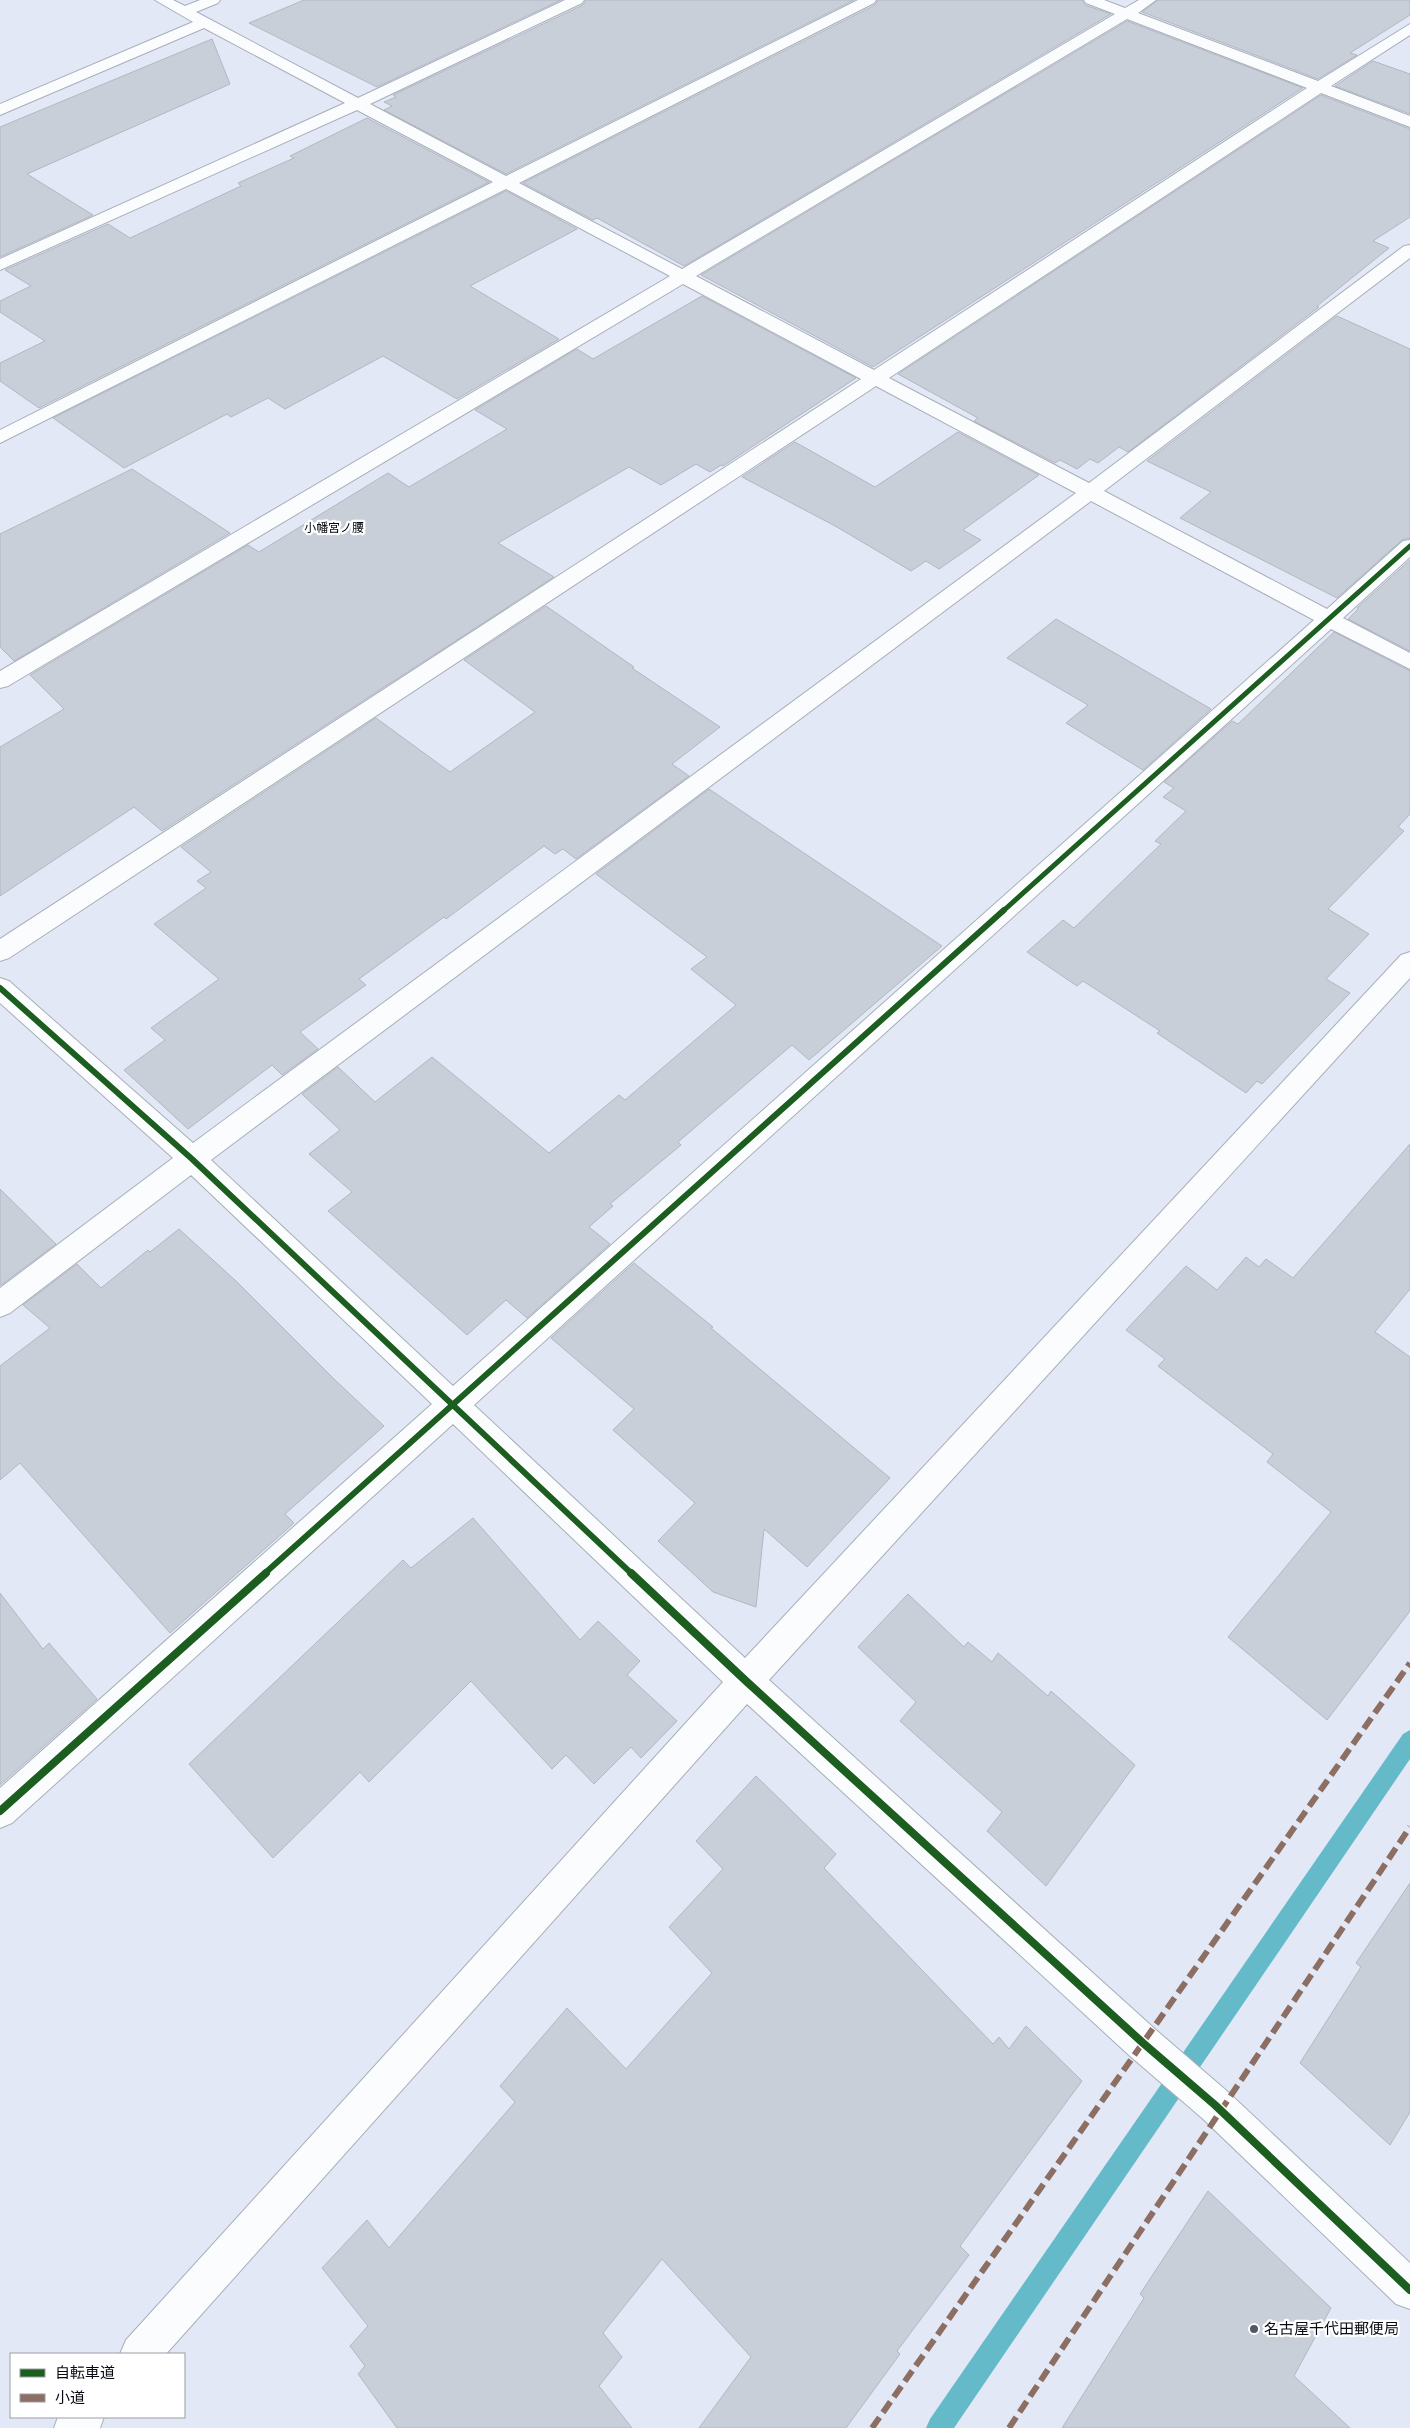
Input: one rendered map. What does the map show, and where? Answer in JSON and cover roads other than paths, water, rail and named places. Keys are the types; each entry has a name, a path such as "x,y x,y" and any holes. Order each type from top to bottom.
{"street":[{"path":"162,0 682,278 877,378 1088,493 1330,618 1410,662"},
{"path":"184,12 213,0"},
{"path":"0,265 355,104 577,0"},
{"path":"0,437 504,182 870,0"},
{"path":"1091,0 1123,14 1410,122"},
{"path":"0,681 1149,0"},
{"path":"0,110 204,23"},
{"path":"0,952 1410,28"},
{"path":"0,1304 192,1158 1088,493 1410,250"},
{"path":"0,1811 1410,546"},
{"path":"141,2353 746,1681 1410,962"},
{"path":"0,988 192,1158 746,1681 1150,2049 1215,2105 1410,2290"},
{"path":"74,2428 83,2418"}],"waterway":[{"path":"939,2428 1410,1741"}],"place":[{"name":"名古屋千代田郵便局","path":"1254,2329"}],"district":[{"name":"小幡宮ノ腰","path":"334,528"}]}
